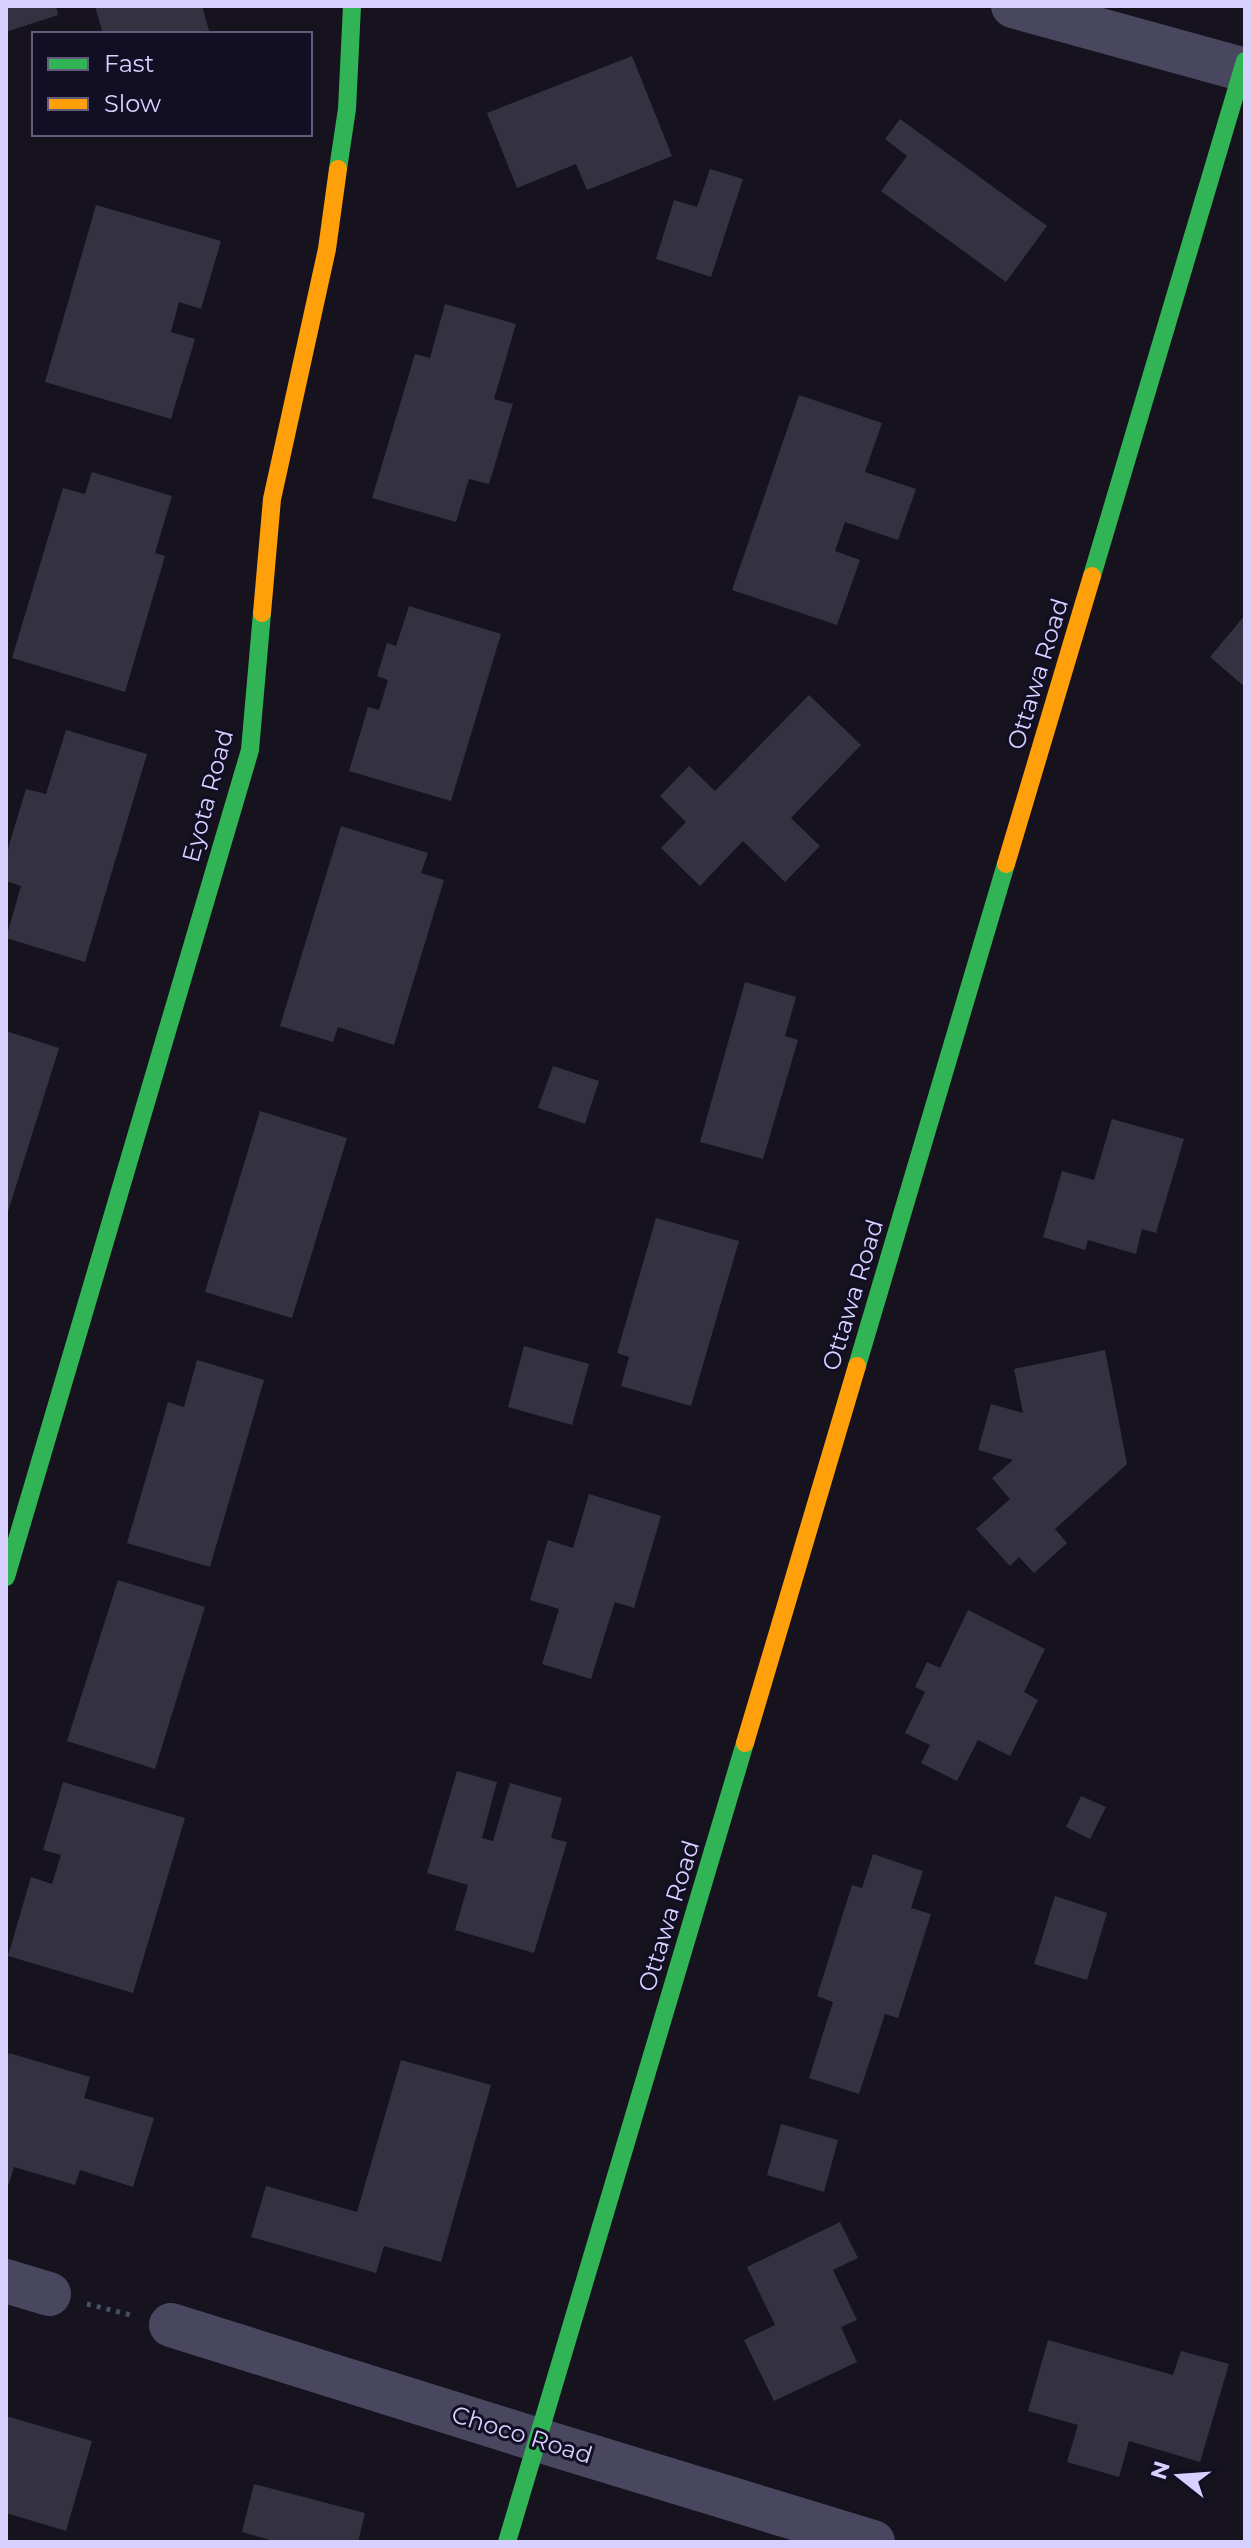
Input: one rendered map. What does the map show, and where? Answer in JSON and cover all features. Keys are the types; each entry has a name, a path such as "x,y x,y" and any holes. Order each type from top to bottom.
{"street":[{"name":"Eyota Road","path":"6,1577 250,750 272,499 327,249 347,109 352,6"},
{"path":"1013,6 1244,67"},
{"name":"Ottawa Road","path":"507,2542 1244,67"},
{"path":"6,2281 49,2294"},
{"name":"Choco Road","path":"171,2325 873,2542"}],"path":[{"path":"49,2294 171,2325"}],"building":[{"path":"6,6 56,6 58,15 6,32"},
{"path":"95,6 202,6 209,32 102,32"},
{"path":"632,56 672,156 587,190 576,164 517,188 487,113"},
{"path":"900,119 1047,226 1006,282 881,191 907,156 885,139"},
{"path":"710,169 743,179 711,277 656,259 674,200 697,207"},
{"path":"96,205 221,241 201,309 179,302 171,332 195,339 171,419 45,382"},
{"path":"445,304 516,324 494,399 513,404 489,484 469,479 456,522 372,498 415,354 430,358"},
{"path":"799,395 882,423 865,472 916,489 898,540 845,522 835,551 860,560 837,625 732,590"},
{"path":"92,472 172,496 155,553 165,556 125,692 12,658 63,488 85,494"},
{"path":"409,606 501,634 451,801 349,771 368,707 379,710 388,680 377,676 387,643 396,646"},
{"path":"1245,615 1245,687 1210,657"},
{"path":"809,695 861,745 791,818 820,846 785,882 743,841 700,886 661,848 686,822 660,796 689,766 715,791"},
{"path":"66,730 147,754 85,962 6,938 21,886 6,881 6,855 26,789 46,794"},
{"path":"341,826 428,853 421,873 444,880 394,1045 338,1027 333,1042 280,1026"},
{"path":"745,982 796,997 785,1036 798,1040 763,1159 700,1142"},
{"path":"6,1031 59,1048 7,1215 6,1215"},
{"path":"553,1066 599,1081 585,1124 538,1108"},
{"path":"260,1111 347,1138 292,1318 205,1292"},
{"path":"1112,1119 1184,1139 1156,1233 1142,1229 1136,1254 1088,1240 1085,1250 1043,1237 1062,1171 1094,1180"},
{"path":"656,1218 739,1241 691,1406 621,1386 629,1357 617,1353"},
{"path":"524,1346 589,1364 572,1425 508,1407"},
{"path":"1105,1350 1127,1464 1055,1529 1067,1543 1034,1573 1019,1557 1010,1566 976,1529 1010,1499 992,1478 1013,1460 978,1450 991,1404 1023,1413 1014,1369"},
{"path":"197,1360 264,1380 210,1567 127,1543 168,1402 184,1407"},
{"path":"589,1494 661,1516 634,1608 615,1602 591,1679 542,1664 559,1609 530,1600 548,1540 573,1548"},
{"path":"118,1580 205,1607 155,1769 67,1741"},
{"path":"968,1610 1045,1649 1024,1692 1038,1700 1010,1756 978,1740 957,1781 921,1763 930,1745 905,1733 925,1692 915,1687 927,1662 940,1668"},
{"path":"457,1771 497,1782 482,1838 493,1841 510,1783 562,1798 551,1838 567,1842 534,1953 455,1930 468,1885 427,1873"},
{"path":"63,1782 185,1818 133,1993 8,1956 31,1877 52,1884 61,1855 43,1850"},
{"path":"1081,1796 1106,1807 1090,1839 1066,1827"},
{"path":"873,1854 923,1871 911,1908 931,1914 898,2018 885,2014 859,2094 809,2078 833,2002 817,1996 852,1885 862,1888"},
{"path":"1055,1896 1107,1913 1087,1980 1034,1964"},
{"path":"9,2053 90,2077 84,2098 154,2118 133,2187 80,2170 75,2185 14,2167 9,2184 6,2183 6,2063"},
{"path":"401,2060 491,2085 441,2262 384,2246 376,2273 251,2237 266,2186 357,2212"},
{"path":"781,2124 838,2140 824,2192 767,2175"},
{"path":"840,2222 858,2258 833,2270 857,2320 841,2327 857,2362 774,2401 744,2340 775,2325 747,2267"},
{"path":"1048,2340 1173,2375 1181,2351 1229,2364 1200,2462 1129,2441 1119,2477 1067,2462 1078,2425 1028,2411"},
{"path":"6,2416 92,2441 66,2531 6,2513"},
{"path":"254,2484 365,2513 358,2542 277,2542 242,2532"}],"traffic: fast":[{"path":"338,169 347,109 352,6"},
{"path":"1092,576 1245,61"},
{"path":"6,1577 250,750 262,613"},
{"path":"857,1366 1006,864"},
{"path":"507,2542 745,1743"}],"traffic: slow":[{"path":"262,613 272,499 327,249 338,169"},
{"path":"1006,864 1092,576"},
{"path":"745,1743 857,1366"}]}
